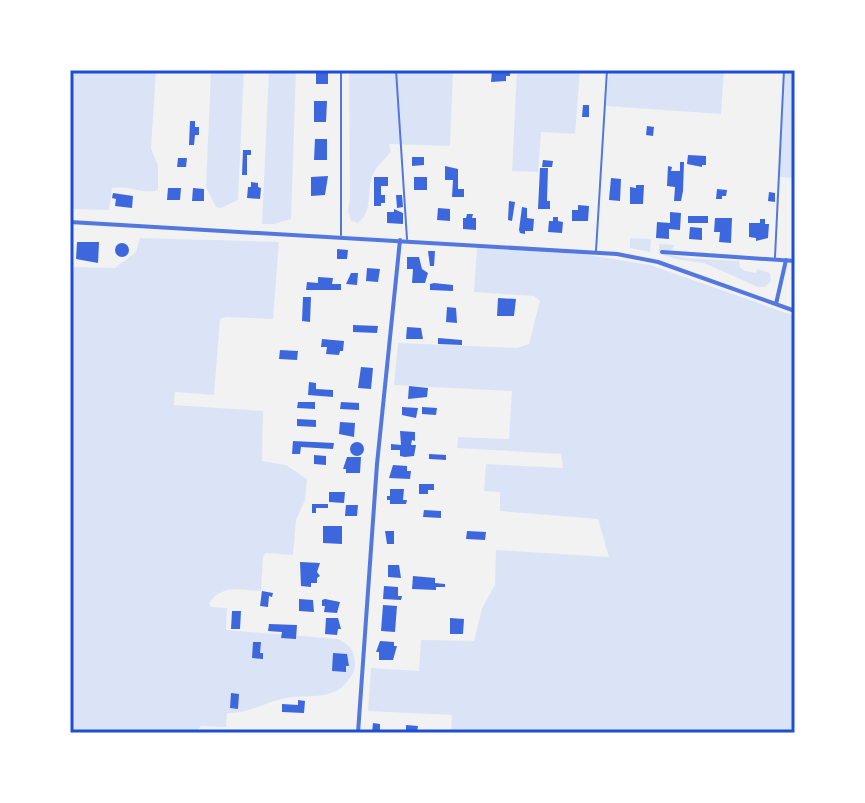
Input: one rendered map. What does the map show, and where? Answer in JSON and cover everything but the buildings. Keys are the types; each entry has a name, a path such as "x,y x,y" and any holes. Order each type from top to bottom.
{"street":[{"path":"70,222 596,251 658,262 795,311"},
{"path":"358,733 377,464 400,240"},
{"path":"662,252 795,261"},
{"path":"776,304 786,260"}],"lane":[{"path":"341,70 341,237"},
{"path":"396,70 407,240"},
{"path":"596,251 607,70"},
{"path":"774,260 784,70"}],"shaded area":[{"path":"70,70 156,70 151,149 158,165 158,190 112,188 109,210 70,209"},
{"path":"211,70 244,70 238,200 221,208 216,207 206,187"},
{"path":"269,70 296,70 291,219 262,224"},
{"path":"349,70 453,70 450,146 389,144 391,151 371,178 366,212 358,223 351,221 348,211"},
{"path":"517,70 580,70 575,134 541,132 538,172 512,171"},
{"path":"609,70 724,70 721,114 606,106"},
{"path":"784,70 795,70 795,178 779,177"},
{"path":"140,238 279,242 273,319 220,319 214,395 175,392 174,405 263,411 262,461 286,465 307,479 305,500 296,520 293,555 266,553 263,556 261,591 226,591 209,603 211,607 227,608 226,630 338,639 352,651 355,667 343,687 335,691 318,696 290,697 227,713 226,727 201,726 195,733 70,733 70,267 115,268 136,252"},
{"path":"630,238 651,239 650,252 630,248"},
{"path":"659,244 674,245 672,250 662,250 661,253 686,258 739,261 745,271 756,273 757,269 770,273 771,281 765,287 758,287 704,263 659,254"},
{"path":"477,248 583,254 650,265 795,316 795,733 451,733 452,715 368,711 371,668 419,671 421,640 474,641 482,608 495,585 496,550 609,557 598,519 500,511 500,492 484,491 486,464 563,468 561,454 457,448 458,437 509,439 512,391 394,385 398,343 517,348 529,344 540,301 534,296 474,292"}]}
